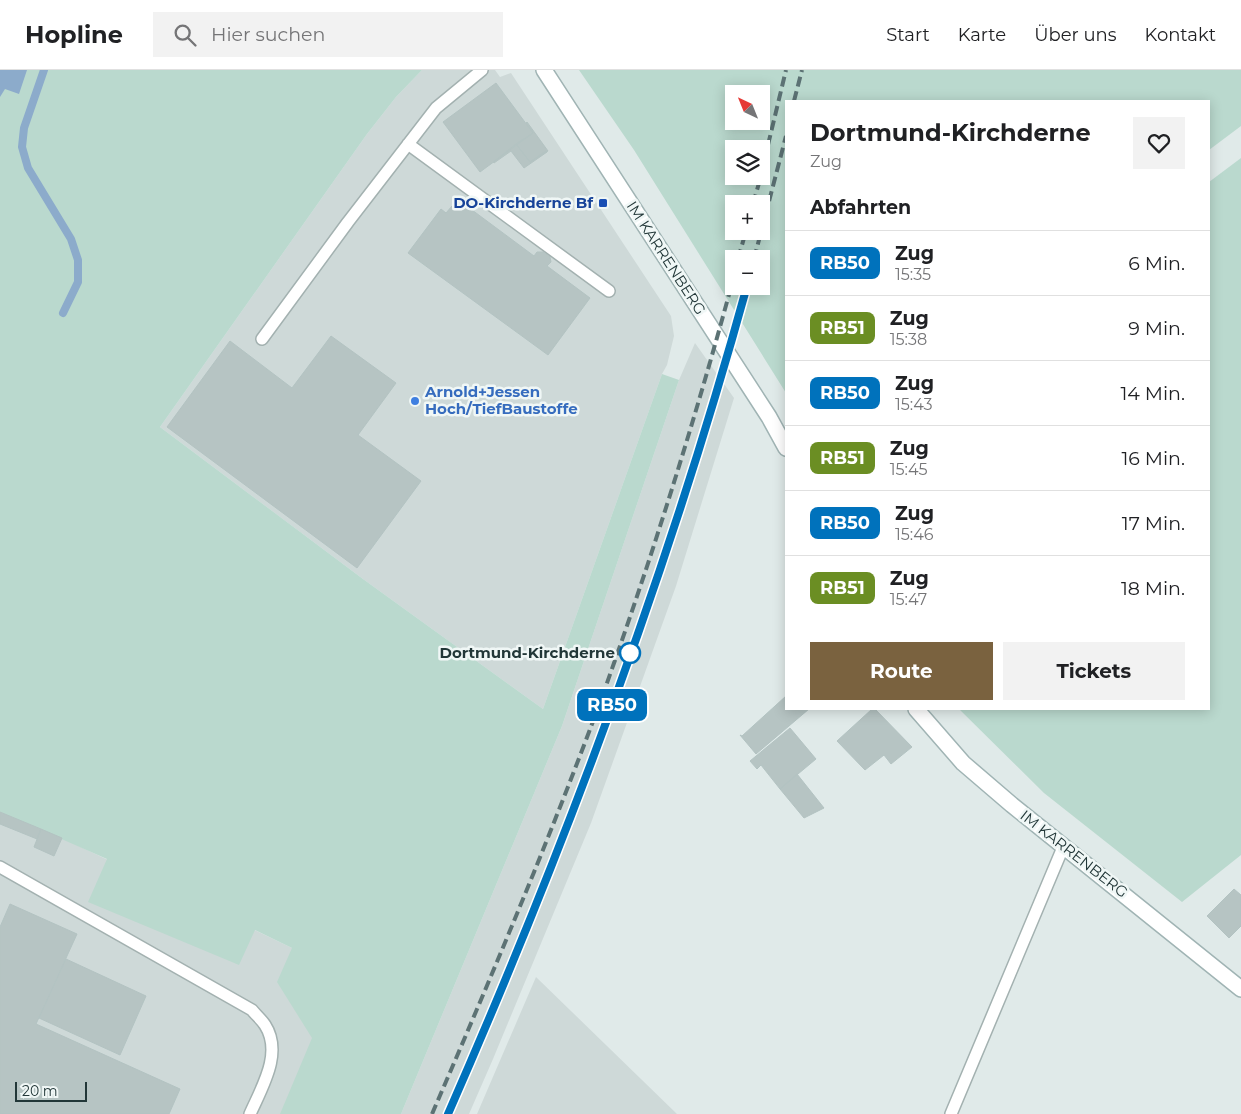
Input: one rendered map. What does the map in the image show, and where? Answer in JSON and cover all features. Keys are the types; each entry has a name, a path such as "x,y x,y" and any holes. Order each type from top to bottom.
{"street":[{"name":"IM KARRENBERG","path":"544,70 769,417 785,446"},
{"name":"IM KARRENBERG","path":"917,710 963,762 1012,805 1241,989"}],"lane":[{"path":"262,339 348,222 436,108 482,70"},
{"path":"408,144 608,291"},
{"path":"951,1114 1064,845"},
{"path":"0,867 252,1010 265,1025 271,1040 272,1057 266,1077 250,1114"}],"shaded area":[{"name":"Arnold+Jessen Hoch/TiefBaustoffe","path":"422,70 495,70 500,77 511,73 671,316 674,336 667,365 662,374 543,709 363,579 160,427 367,134 396,97"},
{"path":"695,343 734,398 676,586 591,823 469,1114 401,1114 562,726 679,380"},
{"path":"0,812 62,838 292,948 342,1114 0,1114"},
{"path":"536,977 677,1114 477,1114"}],"green space":[{"path":"0,70 422,70 396,97 367,134 160,427 363,579 543,709 662,374 679,380 562,726 401,1114 280,1114 312,1038 277,982 292,948 255,930 239,965 88,902 107,859 0,812"},
{"path":"579,70 1241,70 1241,126 1210,149 1210,100 785,100 785,391 634,150"},
{"path":"1241,158 1241,855 1182,902 1044,793 960,710 1210,710 1210,181"}],"water":[{"path":"0,70 27,70 19,94 5,89 0,97"}],"building":[{"path":"496,83 533,133 480,172 443,122"},
{"path":"527,122 548,151 530,162 516,144 533,133"},
{"path":"516,144 530,162 547,152 524,168 511,151 493,162"},
{"path":"464,204 534,256 537,252 543,252 550,257 551,262 547,266 590,298 548,355 408,253 441,209 446,213 452,206"},
{"path":"331,336 396,383 358,435 421,481 357,568 167,427 230,341 292,388"},
{"path":"785,697 785,710 808,710 756,754 740,735 742,736"},
{"path":"871,710 876,710 912,747 891,764 884,755 865,770 837,741"},
{"path":"790,728 816,759 780,789 761,765 757,769 750,761"},
{"path":"797,774 824,808 804,818 780,789"},
{"path":"0,812 41,829 37,839 0,824"},
{"path":"41,829 62,838 54,856 34,847"},
{"path":"1234,889 1241,895 1241,926 1229,938 1207,916"},
{"path":"10,904 77,934 36,1024 180,1089 169,1114 0,1114 0,927"},
{"path":"66,959 146,996 120,1055 39,1018"}],"waterway":[{"path":"44,70 24,128 22,147 28,168 71,239 78,260 78,282 63,313"}],"railway":[{"path":"769,140 786,70"},
{"path":"794,100 802,70"},
{"path":"756,250 785,140"},
{"path":"756,195 758,185"},
{"path":"741,250 743,240"},
{"path":"432,1114 518,912 598,708 670,494 729,295"},
{"path":"448,1114 533,911 574,809 612,706 684,497 717,392 744,295"}],"train":[{"name":"RB50","path":"448,1114 540,896 598,746 668,547 701,446 744,295"}],"place":[{"name":"DO-Kirchderne Bf","path":"603,203"},
{"name":"Arnold+Jessen Hoch/TiefBaustoffe","path":"415,401"},
{"name":"Dortmund-Kirchderne","path":"630,653"}]}
